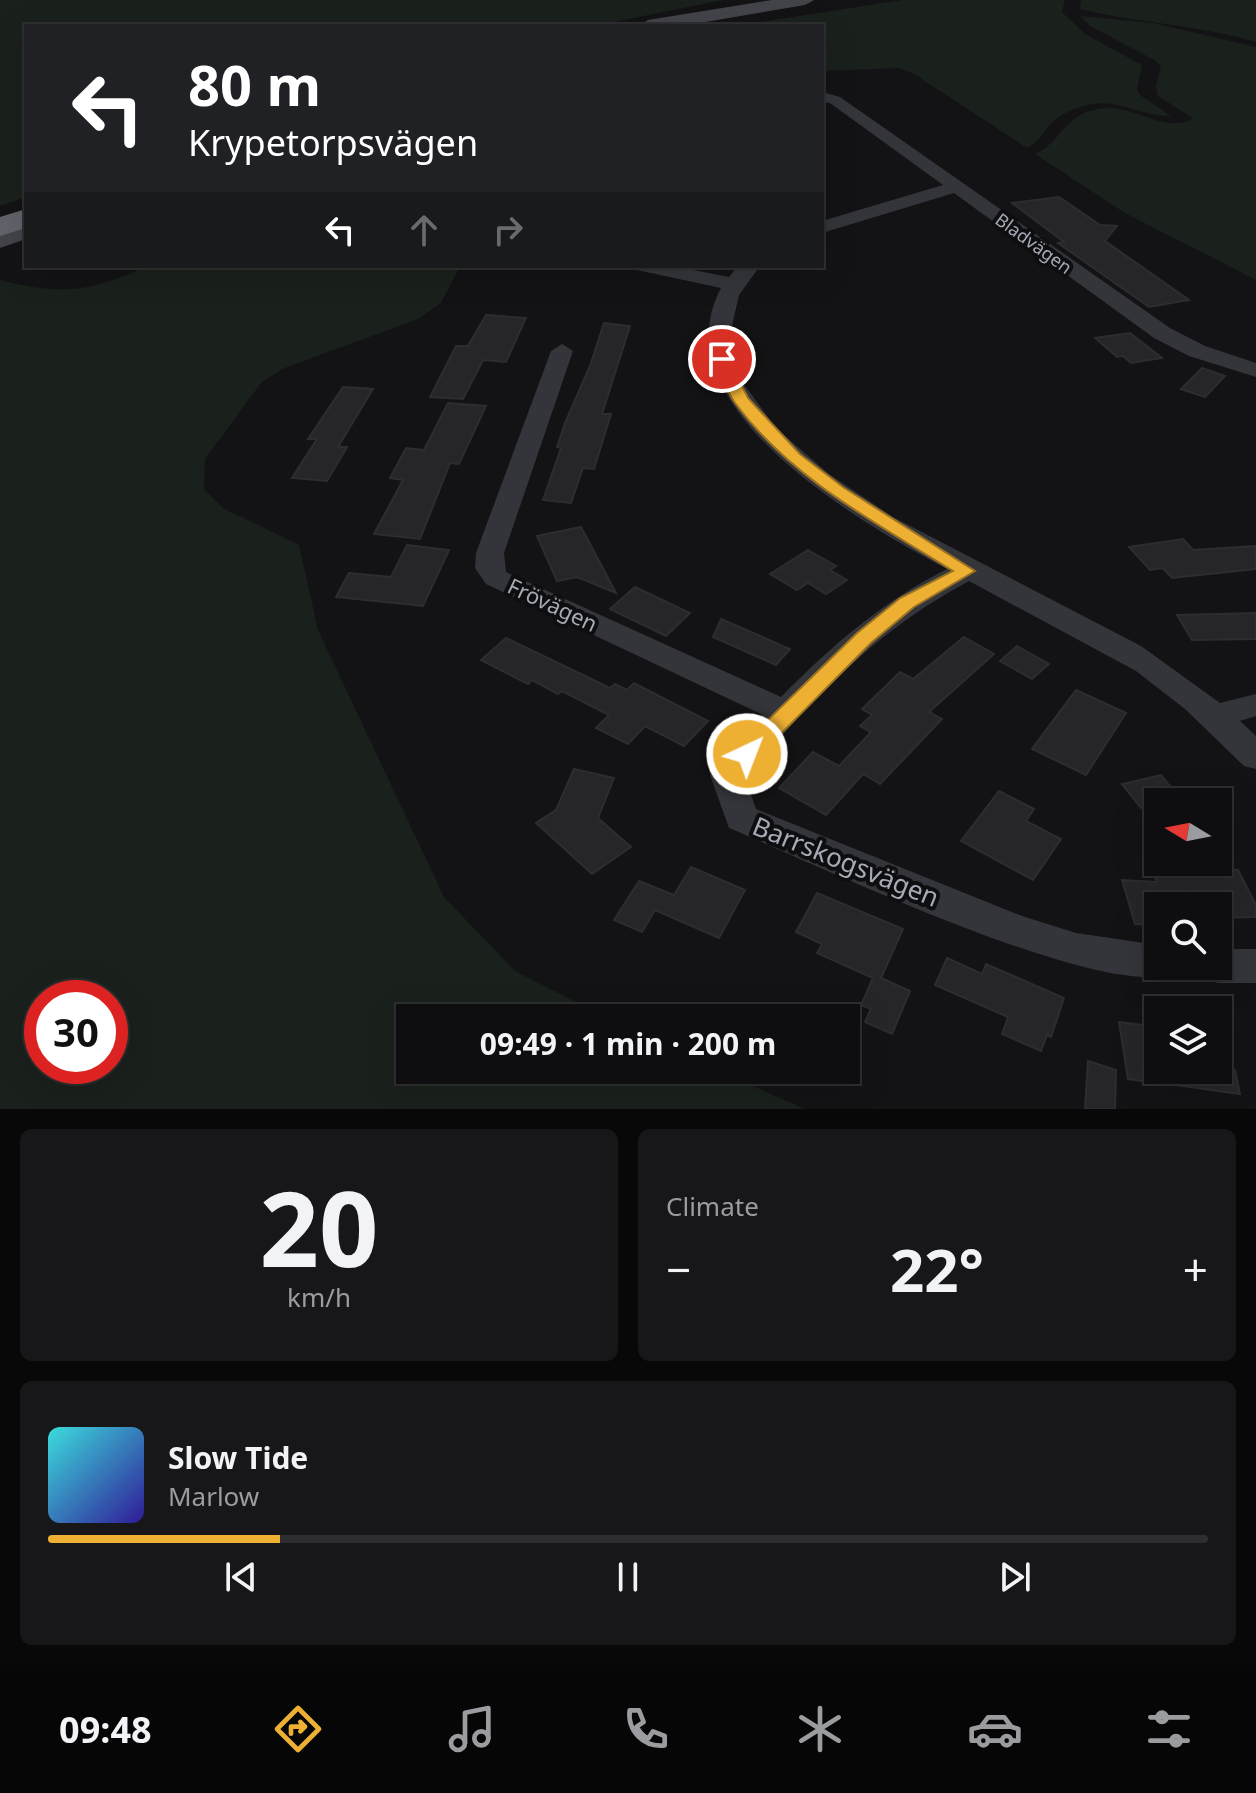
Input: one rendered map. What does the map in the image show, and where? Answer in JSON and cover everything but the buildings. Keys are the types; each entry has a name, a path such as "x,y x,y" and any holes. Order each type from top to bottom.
{"highway":[{"path":"0,227 24,219"}],"main road":[{"path":"659,24 778,0"},
{"path":"697,17 805,0"},
{"path":"0,240 24,230"}],"street":[{"name":"Bladvägen","path":"824,97 835,100 1162,333 1197,351 1256,370"},
{"path":"824,226 957,187"},
{"path":"666,268 741,275 720,323 722,359 741,400 759,423 837,491 966,571 1088,628 1133,655 1216,716 1256,757"},
{"name":"Frövägen","path":"562,351 490,553 489,568 496,578 785,712"},
{"name":"Barrskogsvägen","path":"966,571 907,603 785,712 727,775 742,818 1014,930 1076,950 1144,960"},
{"path":"1216,716 1256,705"},
{"path":"1232,966 1256,966"}],"shaded area":[{"path":"0,0 723,0 604,24 24,24 24,198 0,206"},
{"path":"902,0 1065,0 1062,12 1085,34 1142,65 1137,89 1140,95 1171,116 1107,103 1079,107 1057,118 1027,148 914,74 899,68 824,71 824,24 748,24"},
{"path":"1081,0 1256,0 1256,42 1080,9"},
{"path":"1080,16 1153,23 1256,47 1256,280 1125,213 1035,154 1072,121 1092,111 1118,109 1174,123 1193,118 1158,96 1156,86 1161,66 1156,61 1090,26"},
{"path":"142,268 459,268 441,303 418,319 282,369 261,383 205,459 204,489 223,508 299,545 318,630 444,897 515,971 580,1004 396,1004 396,1084 749,1084 805,1109 0,1109 0,280 40,288 91,286"}],"route":[{"path":"722,359 741,400 759,423 806,468 837,491 966,571 907,603 864,638 785,712 747,754"}]}
